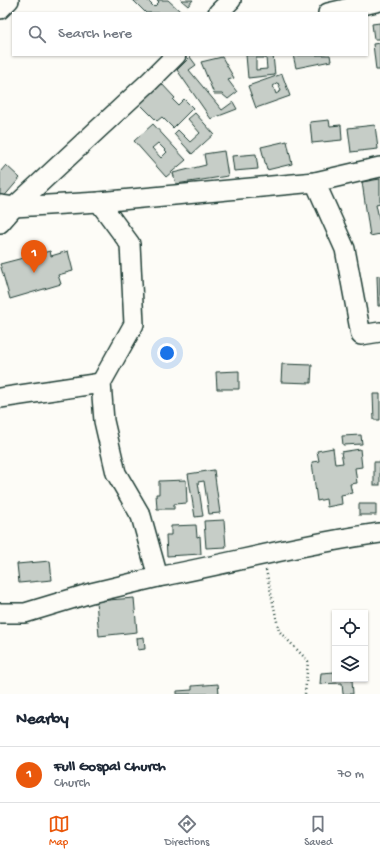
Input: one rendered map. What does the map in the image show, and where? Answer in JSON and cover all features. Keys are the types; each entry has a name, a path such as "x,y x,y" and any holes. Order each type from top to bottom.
{"street":[{"path":"0,9 9,0"},
{"path":"219,12 231,0"},
{"path":"332,12 380,1"},
{"path":"0,223 7,206 144,86 175,56"},
{"path":"7,206 99,202 315,182 380,167"},
{"path":"315,182 345,249 361,335 380,332"},
{"path":"99,202 130,244 134,324 101,383 104,421 116,473 140,516 158,577"},
{"path":"0,398 101,383"},
{"path":"0,613 25,613 91,593 158,577 263,556 337,539 380,533"}],"path":[{"path":"263,556 279,631 308,661 305,694"}],"building":[{"path":"133,0 147,0 154,7 159,2 157,0 168,0 180,11 180,12 145,12"},
{"path":"181,0 193,0 188,6"},
{"path":"380,23 380,39 374,39 372,24"},
{"path":"380,43 380,70 376,70 373,44"},
{"path":"246,56 273,56 275,75 248,78","holes":["256,58 266,58 267,69 256,70"]},
{"path":"293,56 330,56 331,61 296,68"},
{"path":"190,57 196,65 189,70 222,110 233,102 237,109 211,119 177,70"},
{"path":"222,57 234,78 228,80 237,92 228,99 222,94 214,94 201,62"},
{"path":"282,74 290,96 256,108 248,86","holes":["278,83 281,91 276,94 273,86"]},
{"path":"161,83 175,98 173,100 178,105 184,99 193,108 173,128 162,117 157,121 140,104"},
{"path":"195,113 214,134 192,154 174,134 178,130 190,142 200,133 188,119"},
{"path":"329,120 330,126 341,125 342,140 312,143 310,122"},
{"path":"153,124 186,160 166,177 134,141","holes":["158,143 167,152 161,158 152,148"]},
{"path":"375,125 378,149 351,152 348,128"},
{"path":"287,141 292,164 267,170 261,147"},
{"path":"224,151 228,176 176,184 173,173 206,165 204,154"},
{"path":"256,154 258,169 234,171 232,156"},
{"path":"6,165 20,178 2,199 0,197 0,172"},
{"path":"380,179 380,203 376,204 380,223 380,234 370,236 362,182"},
{"path":"50,251 51,256 68,251 73,271 58,275 61,284 10,299 0,264"},
{"path":"377,276 380,276 380,306 378,306"},
{"path":"282,364 312,365 311,383 281,382"},
{"path":"239,371 239,389 217,389 216,372"},
{"path":"373,394 380,394 380,420 374,420"},
{"path":"361,435 362,444 343,445 342,436"},
{"path":"333,448 335,464 343,463 341,452 360,449 362,467 355,468 357,483 350,484 352,493 341,495 342,504 327,507 326,499 317,501 312,462 319,461 317,451"},
{"path":"374,462 380,462 380,485 374,485"},
{"path":"214,470 220,513 209,514 204,481 198,482 203,516 195,517 188,474"},
{"path":"186,480 187,503 174,504 174,509 157,509 156,494 159,494 159,481"},
{"path":"359,504 376,504 376,515 359,515"},
{"path":"224,520 226,547 206,548 204,521"},
{"path":"196,525 197,537 200,536 201,554 167,556 166,535 171,535 171,526"},
{"path":"50,561 52,580 19,583 17,564"},
{"path":"134,598 137,632 99,636 96,601"},
{"path":"144,637 145,649 138,650 137,638"},
{"path":"332,672 332,682 352,682 353,694 343,694 342,683 320,684 321,673"},
{"path":"218,684 219,694 177,694 177,691 192,690 192,686"}],"place":[{"name":"Full Gospal Church","path":"34,273"}]}
